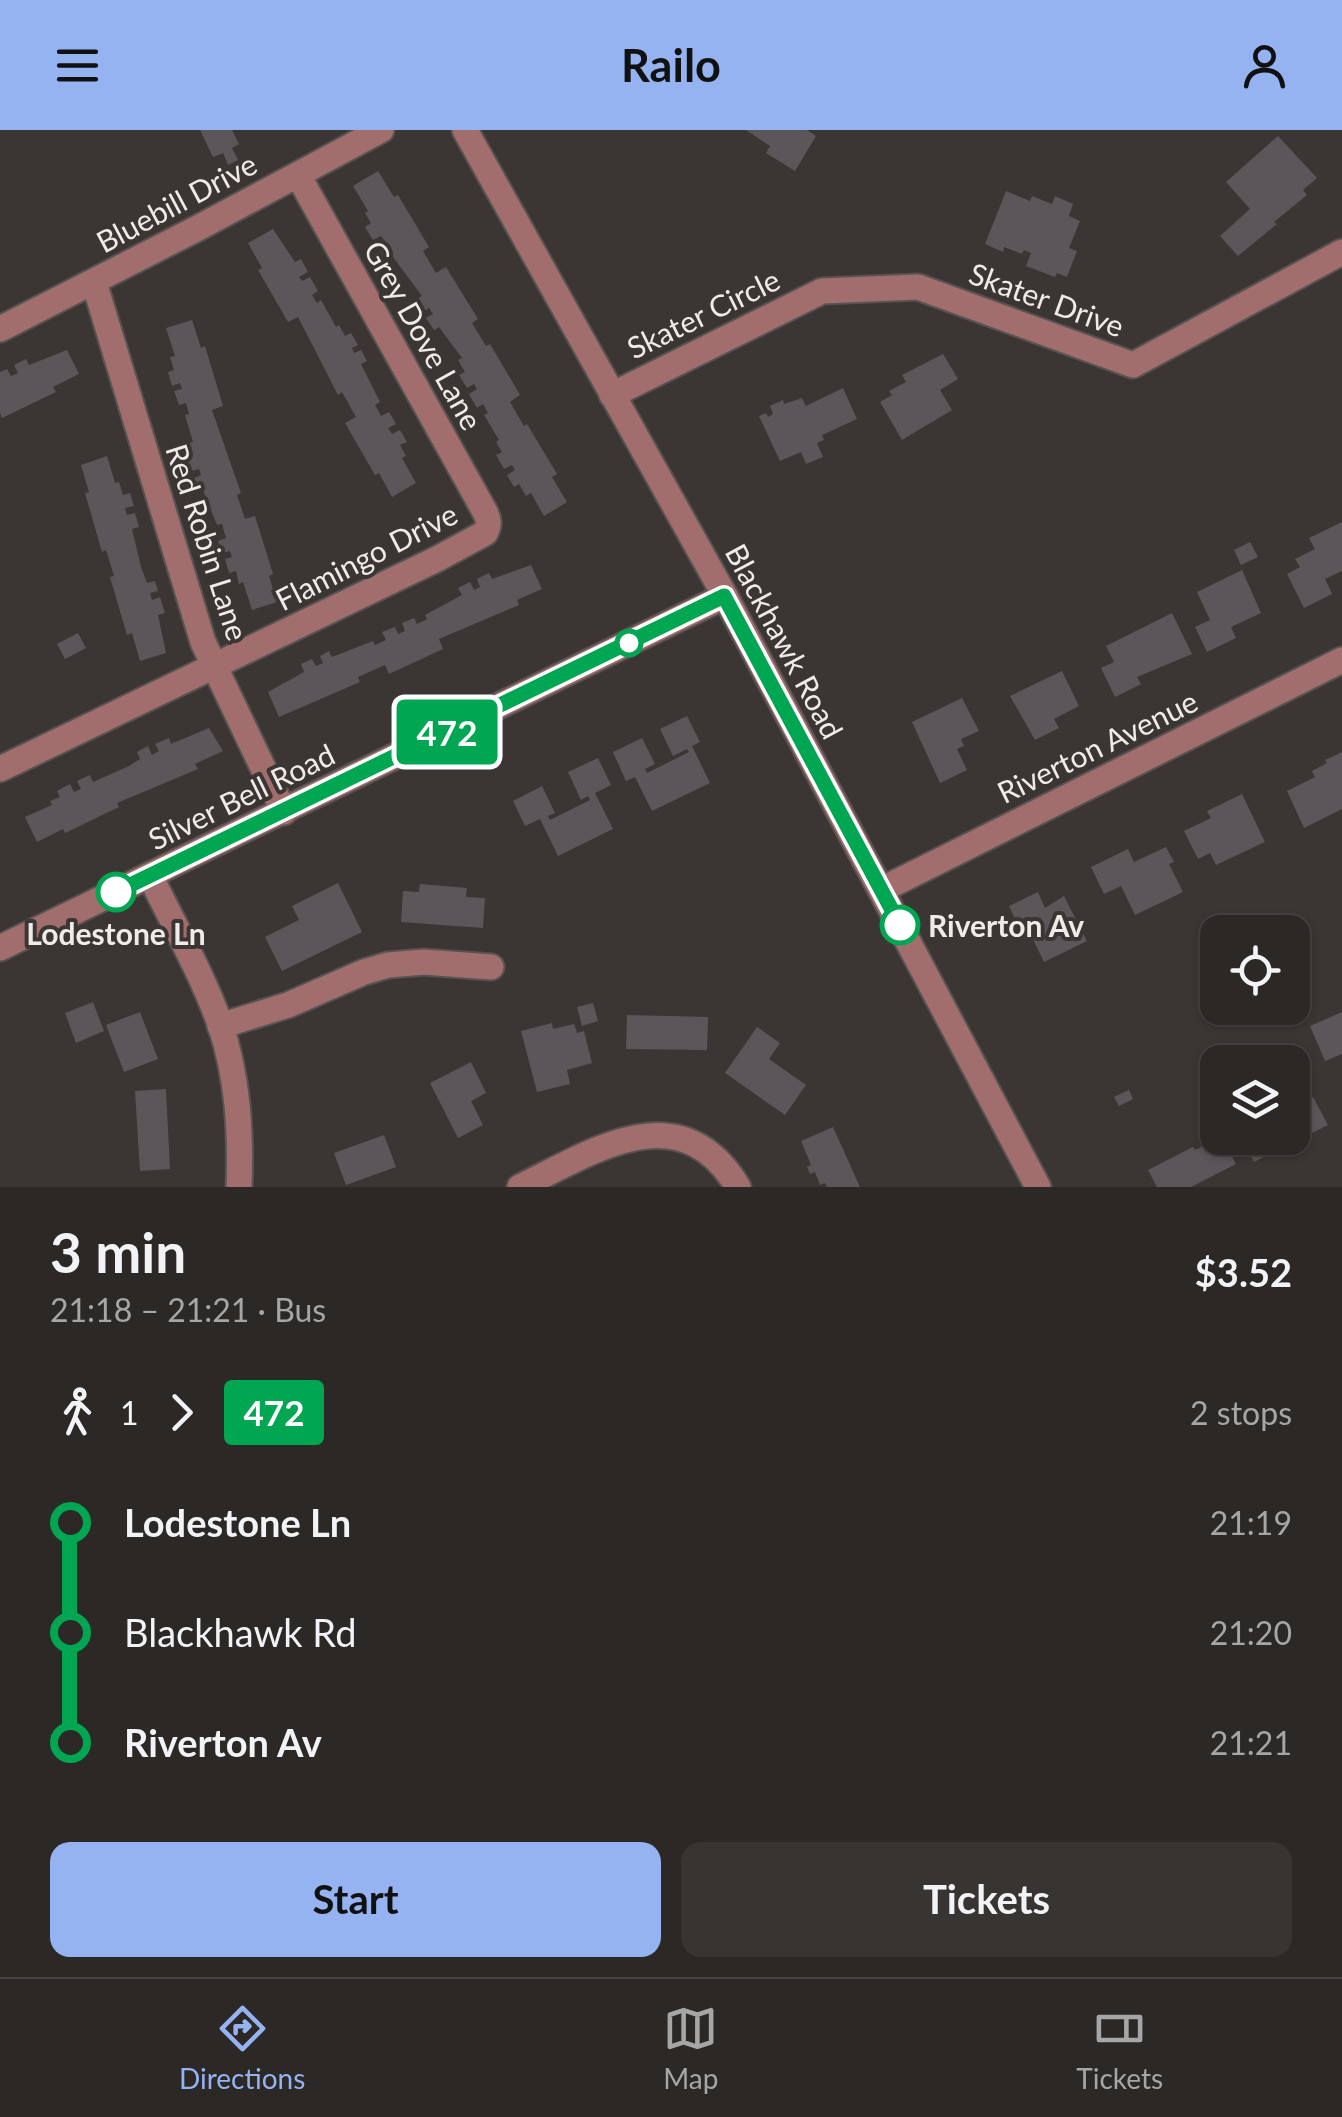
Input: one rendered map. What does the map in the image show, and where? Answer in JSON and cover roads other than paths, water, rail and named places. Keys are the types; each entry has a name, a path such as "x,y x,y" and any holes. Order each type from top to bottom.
{"street":[{"name":"Bluebill Drive","path":"0,329 382,130"},
{"name":"Blackhawk Road","path":"465,130 724,596 1038,1187"},
{"name":"Grey Dove Lane","path":"298,175 484,510 488,528"},
{"name":"Skater Drive","path":"822,291 918,286 1133,365 1342,252"},
{"name":"Red Robin Lane","path":"94,282 192,611 284,812"},
{"name":"Skater Circle","path":"612,394 822,291"},
{"name":"Flamingo Drive","path":"0,769 437,559 488,528"},
{"name":"Silver Bell Road","path":"0,948 724,596"},
{"name":"Riverton Avenue","path":"882,890 1342,660"},
{"path":"150,875 220,1026 236,1097 239,1187"},
{"path":"220,1026 288,1006 388,965 424,962 491,967"},
{"path":"520,1187 623,1139 657,1134 704,1149 724,1166 738,1187"}],"place":[{"name":"Lodestone Ln","path":"116,892"},
{"name":"Riverton Av","path":"900,925"}]}
